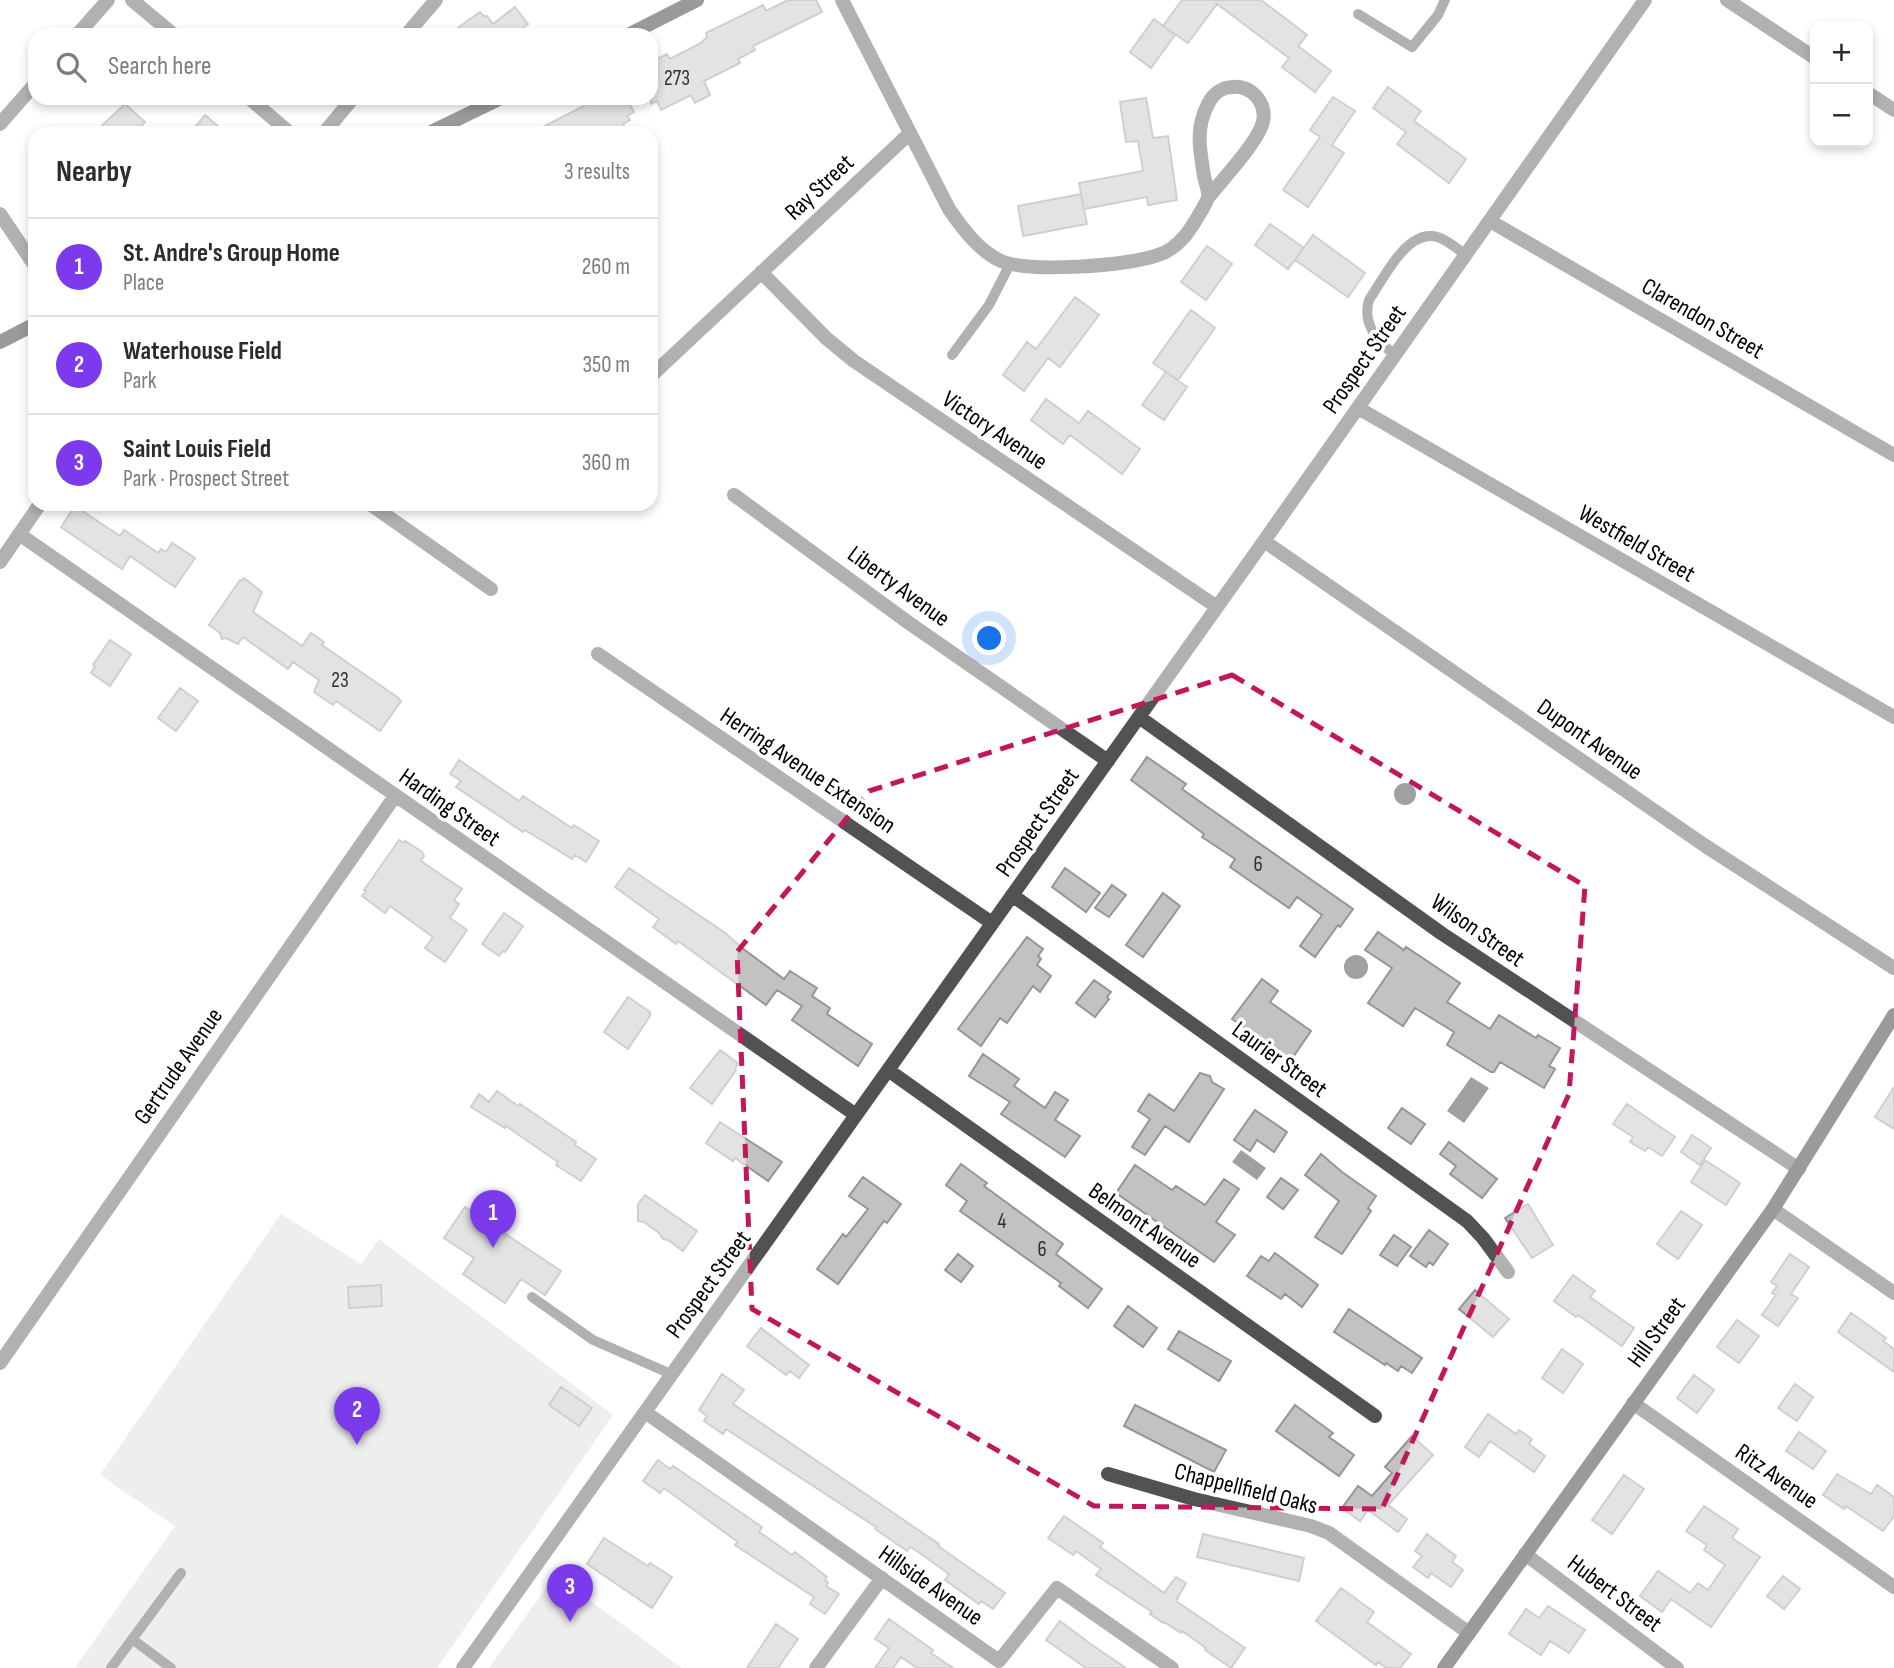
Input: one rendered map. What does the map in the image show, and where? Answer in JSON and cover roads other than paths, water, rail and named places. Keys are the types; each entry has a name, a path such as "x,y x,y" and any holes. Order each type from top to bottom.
{"street":[{"path":"83,28 108,0"},
{"path":"132,0 166,28"},
{"path":"413,28 436,0"},
{"path":"642,28 697,0"},
{"path":"842,0 960,225 985,252 1010,264 1038,267 1128,263 1160,255 1173,247 1185,236 1208,198 1252,142 1264,121 1260,102 1245,88 1236,86 1219,91 1212,97 1200,121 1199,145 1208,198"},
{"name":"Prospect Street","path":"463,1668 1645,0"},
{"path":"1727,0 1810,55"},
{"path":"0,124 28,92"},
{"path":"1873,96 1894,110"},
{"path":"257,105 282,126"},
{"path":"330,126 347,105"},
{"path":"443,126 486,105"},
{"name":"Ray Street","path":"658,369 910,133"},
{"path":"0,214 28,256"},
{"name":"Clarendon Street","path":"1490,221 1894,455"},
{"name":"Victory Avenue","path":"761,272 826,338 854,361 1217,607"},
{"path":"0,342 28,328"},
{"name":"Westfield Street","path":"1358,408 1894,717"},
{"name":"Liberty Avenue","path":"734,495 909,623 1108,761"},
{"path":"0,562 35,511"},
{"path":"380,511 491,589"},
{"name":"Harding Street","path":"19,534 856,1115"},
{"name":"Dupont Avenue","path":"1264,541 1704,845 1894,968"},
{"name":"Herring Avenue Extension","path":"598,654 992,923"},
{"name":"Wilson Street","path":"1139,717 1451,940 1799,1169"},
{"name":"Gertrude Avenue","path":"2,1356 395,796"},
{"name":"Laurier Street","path":"1012,895 1467,1221 1508,1272"},
{"name":"Hill Street","path":"1444,1668 1773,1209 1892,1021"},
{"name":"Belmont Avenue","path":"888,1070 1375,1416"},
{"path":"1773,1209 1894,1293"},
{"name":"Ritz Avenue","path":"1633,1403 1894,1587"},
{"name":"Hillside Avenue","path":"645,1412 999,1661 1057,1588 1172,1668"},
{"name":"Chappellfield Oaks","path":"1108,1474 1194,1499 1311,1526 1329,1533 1469,1633"},
{"name":"Hubert Street","path":"1525,1554 1677,1668"},
{"path":"816,1668 882,1578"}],"lane":[{"path":"1358,14 1412,47 1438,15 1445,0"},
{"path":"1395,355 1374,335 1367,309 1370,300 1404,249 1419,238 1434,236 1466,255"},
{"path":"952,355 989,305 1010,264"},
{"path":"532,1297 593,1340 671,1374"},
{"path":"111,1668 181,1573"},
{"path":"132,1639 171,1668"}],"place":[{"name":"St. Andre's Group Home","path":"493,1248"},
{"name":"Waterhouse Field","path":"357,1445"},
{"name":"Saint Louis Field","path":"570,1622"}]}
